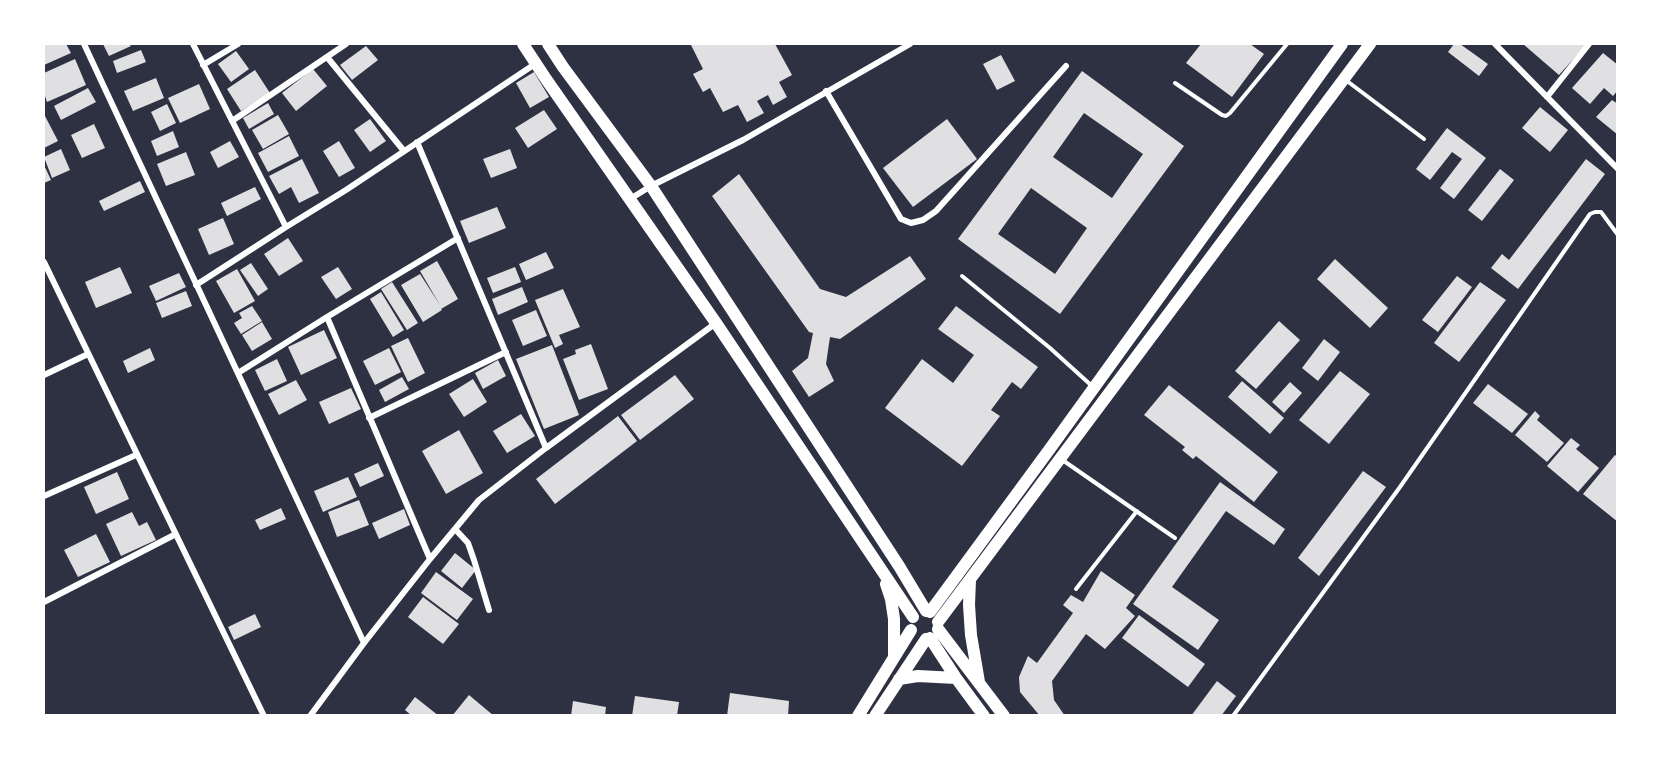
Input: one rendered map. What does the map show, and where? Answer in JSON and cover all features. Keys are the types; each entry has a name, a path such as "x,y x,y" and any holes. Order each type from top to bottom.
{"main road":[{"path":"523,44 716,323 913,617"},
{"path":"548,44 651,186 899,566 956,678 984,716"},
{"path":"875,716 931,625 1094,388 1340,44"},
{"path":"911,630 917,637 931,625 970,579 1370,44"},
{"path":"882,570 891,599 894,619 894,657"},
{"path":"970,579 971,635 980,683"},
{"path":"858,716 911,630 913,617 919,612 980,683 1004,716"},
{"path":"899,679 918,676 956,678"}],"street":[{"path":"84,44 364,643"},
{"path":"193,44 286,227"},
{"path":"203,65 238,44"},
{"path":"232,121 346,44"},
{"path":"630,199 742,140 910,44"},
{"path":"1495,44 1616,165"},
{"path":"1547,97 1589,44"},
{"path":"327,57 404,151"},
{"path":"196,285 345,190 536,63"},
{"path":"826,91 901,219 911,223 923,220 936,211 1066,66"},
{"path":"417,142 546,448"},
{"path":"238,373 458,238"},
{"path":"44,262 264,716"},
{"path":"327,317 430,559"},
{"path":"310,716 364,643 479,500 716,323"},
{"path":"369,418 506,352"},
{"path":"44,375 88,354"},
{"path":"44,495 136,454"},
{"path":"455,529 468,543 489,610"},
{"path":"44,602 176,534"}],"lane":[{"path":"1175,83 1222,116 1226,116 1287,44"},
{"path":"1344,78 1424,139"},
{"path":"1233,716 1400,487 1590,214 1601,212 1617,235"},
{"path":"962,276 1050,348 1094,388"},
{"path":"1060,458 1175,538"},
{"path":"1076,588 1137,511"}],"building":[{"path":"44,44 66,44 71,53 44,65"},
{"path":"103,44 129,44 131,46 109,56"},
{"path":"775,44 792,75 779,82 787,97 773,105 768,95 757,101 764,113 747,122 738,105 723,112 710,88 703,92 693,74 703,69 691,45"},
{"path":"1201,44 1250,44 1264,54 1232,97 1186,63"},
{"path":"1454,44 1460,44 1488,64 1479,76 1448,52"},
{"path":"1523,44 1587,44 1559,75"},
{"path":"366,46 378,60 352,80 340,65"},
{"path":"141,50 146,62 117,73 113,61"},
{"path":"236,51 249,69 231,82 218,64"},
{"path":"1603,53 1618,65 1618,90 1613,96 1604,88 1590,104 1572,88"},
{"path":"1001,55 1015,81 997,90 983,64"},
{"path":"75,59 86,85 47,102 44,93 44,73"},
{"path":"313,69 327,86 296,111 282,93"},
{"path":"255,70 270,93 241,111 227,89"},
{"path":"1082,71 1184,146 1060,314 958,239","holes":["1084,113 1143,154 1112,198 1053,157","1031,188 1087,228 1055,274 998,234"]},
{"path":"534,72 549,97 530,108 516,83"},
{"path":"156,78 164,98 133,111 124,91"},
{"path":"199,84 210,109 180,123 168,98"},
{"path":"88,88 96,102 61,120 54,106"},
{"path":"1612,100 1618,104 1618,135 1596,117"},
{"path":"268,103 274,114 249,129 243,118"},
{"path":"167,104 176,123 160,131 151,112"},
{"path":"1540,107 1568,130 1550,152 1522,128"},
{"path":"544,110 557,129 528,148 515,128"},
{"path":"278,115 289,134 263,149 252,130"},
{"path":"44,117 58,141 44,148"},
{"path":"370,119 386,141 370,152 354,130"},
{"path":"947,119 977,159 913,207 883,168"},
{"path":"94,124 105,148 82,158 71,135"},
{"path":"1447,128 1486,158 1454,199 1440,188 1462,159 1452,152 1430,180 1416,169"},
{"path":"173,131 179,147 157,156 151,141"},
{"path":"289,136 299,156 268,172 258,153"},
{"path":"230,141 239,157 218,168 210,152"},
{"path":"339,141 355,168 339,177 323,151"},
{"path":"61,149 70,170 52,178 44,157"},
{"path":"510,149 517,168 491,178 483,159"},
{"path":"186,152 195,175 166,186 157,164"},
{"path":"302,159 319,193 299,203 291,187 279,194 269,176"},
{"path":"1586,159 1605,174 1518,289 1491,268 1502,254 1509,260"},
{"path":"44,165 51,180 44,183"},
{"path":"1500,169 1514,180 1482,221 1468,210"},
{"path":"739,174 820,289 846,297 910,256 926,279 840,339 830,337 826,364 834,381 809,397 792,371 808,358 813,333 809,332 712,196"},
{"path":"140,181 145,192 104,211 99,201"},
{"path":"255,187 261,199 227,216 221,203"},
{"path":"497,207 506,228 469,243 460,221"},
{"path":"223,218 234,244 209,255 198,229"},
{"path":"288,238 303,261 279,276 264,254"},
{"path":"546,252 554,268 526,280 519,264"},
{"path":"1335,259 1388,308 1370,328 1317,279"},
{"path":"437,261 458,299 423,322 401,285 420,274 440,305 420,271"},
{"path":"251,263 268,289 258,296 240,270"},
{"path":"120,267 132,293 96,308 85,282"},
{"path":"338,267 352,289 336,299 321,277"},
{"path":"515,267 521,282 493,293 487,278"},
{"path":"237,269 255,301 234,313 216,281"},
{"path":"179,273 186,287 156,301 149,286"},
{"path":"1457,276 1472,287 1438,332 1422,320"},
{"path":"392,282 418,323 407,330 381,289"},
{"path":"1480,282 1506,300 1459,362 1434,343"},
{"path":"522,287 528,302 498,315 492,299"},
{"path":"563,289 580,327 559,335 563,344 555,348 535,300"},
{"path":"186,291 192,306 162,318 156,303"},
{"path":"381,292 404,330 393,337 370,299"},
{"path":"252,306 262,321 241,334 234,323 242,318 239,313"},
{"path":"956,306 1038,367 1021,389 1012,382 991,410 1000,416 962,466 885,408 922,359 953,383 974,355 938,329"},
{"path":"536,310 547,336 523,346 512,320"},
{"path":"1279,321 1300,340 1256,389 1235,371"},
{"path":"262,322 272,339 252,351 242,335"},
{"path":"324,330 337,358 301,375 288,347"},
{"path":"408,338 425,373 408,382 391,346"},
{"path":"1324,339 1340,352 1318,381 1302,368"},
{"path":"591,344 608,389 579,400 563,359 576,354 575,350"},
{"path":"552,345 579,415 544,429 516,359"},
{"path":"150,348 155,360 128,373 123,361"},
{"path":"389,348 401,372 375,385 363,361"},
{"path":"277,359 287,381 265,391 255,370"},
{"path":"498,360 506,376 483,389 475,373"},
{"path":"1340,371 1370,394 1329,444 1299,420"},
{"path":"675,375 694,399 640,440 621,415"},
{"path":"402,377 409,389 385,402 379,390"},
{"path":"473,379 487,402 464,417 449,394"},
{"path":"296,380 307,400 279,415 268,394"},
{"path":"1242,381 1284,418 1270,434 1228,397"},
{"path":"1290,382 1302,393 1284,413 1272,402"},
{"path":"1488,384 1528,414 1512,433 1473,403"},
{"path":"1169,385 1278,472 1254,502 1196,456 1193,459 1182,450 1185,447 1144,415"},
{"path":"351,388 361,409 329,424 319,402"},
{"path":"1535,411 1540,416 1537,420 1564,443 1547,462 1515,435"},
{"path":"521,414 535,436 507,453 493,431"},
{"path":"618,416 637,441 555,504 536,479"},
{"path":"459,430 483,473 446,494 422,451"},
{"path":"1571,438 1580,445 1576,449 1599,468 1578,492 1547,466"},
{"path":"1615,455 1618,457 1618,522 1583,494"},
{"path":"378,463 384,476 360,487 354,474"},
{"path":"1363,471 1386,487 1319,576 1298,558"},
{"path":"117,472 129,499 96,514 84,487"},
{"path":"348,477 357,497 323,512 314,491"},
{"path":"1220,482 1285,529 1274,545 1226,511 1172,587 1219,620 1198,650 1133,604"},
{"path":"359,500 369,525 337,537 328,512"},
{"path":"281,508 286,519 260,530 255,520"},
{"path":"404,509 410,525 379,539 372,523"},
{"path":"132,512 139,526 147,522 156,540 121,556 106,524"},
{"path":"96,534 110,562 78,577 64,550"},
{"path":"455,553 476,570 462,588 441,571"},
{"path":"1101,571 1135,595 1126,608 1135,616 1105,649 1086,634 1052,681 1054,700 1065,716 1040,716 1020,692 1019,677 1028,656 1037,663 1073,613 1063,605 1071,595 1083,602"},
{"path":"436,572 473,599 457,620 421,593"},
{"path":"423,597 459,624 443,644 408,617"},
{"path":"255,614 261,627 234,640 228,627"},
{"path":"1139,615 1205,664 1188,687 1122,638"},
{"path":"1217,681 1236,696 1221,716 1191,716"},
{"path":"730,693 789,701 788,716 727,716"},
{"path":"469,695 494,716 452,716"},
{"path":"635,696 679,702 677,716 632,716"},
{"path":"415,697 439,716 412,716 405,710"},
{"path":"573,701 606,707 605,716 571,716"}]}
